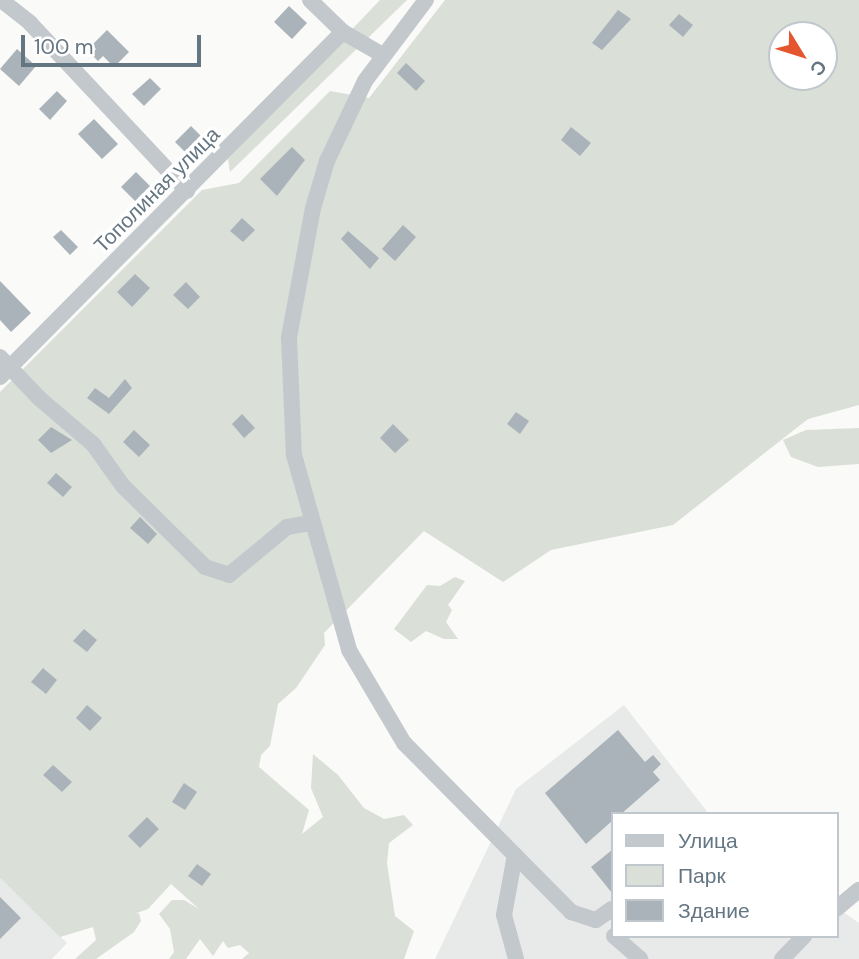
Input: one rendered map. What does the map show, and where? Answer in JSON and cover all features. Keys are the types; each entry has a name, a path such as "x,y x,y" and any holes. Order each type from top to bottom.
{"street":[{"path":"1,0 30,23 187,191"},
{"path":"310,0 343,32 381,54"},
{"path":"426,0 381,54 349,109 327,161 313,208 289,338 294,455 310,523 349,650 388,720 434,777 571,912 596,920 610,932"},
{"name":"Тополиная улица","path":"3,367 187,191 343,32"},
{"path":"3,367 93,444 123,486 205,567 229,575 287,527 310,523"},
{"path":"515,855 504,915 516,959"},
{"path":"838,907 859,890"},
{"path":"596,920 610,910"},
{"path":"616,938 640,959"},
{"path":"782,959 802,938"}],"shaded area":[{"path":"624,705 707,812 610,812 610,938 838,938 838,908 859,923 859,959 435,959 516,789"},
{"path":"0,878 67,943 52,959 0,959"}],"green space":[{"path":"380,0 407,0 230,172 228,159"},
{"path":"445,0 859,0 859,405 808,419 673,525 551,550 503,582 424,531 324,633 325,645 296,688 278,704 270,746 261,755 259,767 309,810 302,834 323,817 311,788 313,754 338,775 364,808 384,819 404,815 413,825 389,843 387,863 395,916 414,931 404,959 242,959 249,953 240,945 228,948 223,941 213,956 200,939 186,959 169,959 174,952 170,929 159,914 172,900 184,900 199,909 171,884 148,909 134,914 139,913 141,921 134,932 96,959 75,959 96,940 93,927 60,937 0,878 0,392 202,190 239,183 330,91 369,98"},
{"path":"859,428 859,464 818,467 791,457 783,440 806,430"},
{"path":"455,577 465,581 448,605 452,610 446,622 458,639 444,639 426,631 411,642 394,629 427,585 440,586"}],"building":[{"path":"289,6 307,23 292,39 274,22"},
{"path":"618,10 631,19 602,50 592,43"},
{"path":"679,14 693,25 683,37 669,25"},
{"path":"107,30 129,52 114,67 103,56 98,61 91,54 96,49 92,45"},
{"path":"17,49 36,66 19,86 0,69"},
{"path":"406,63 425,81 416,91 397,73"},
{"path":"150,78 161,89 144,106 132,94"},
{"path":"57,91 67,101 50,120 39,109"},
{"path":"94,119 118,144 102,159 78,134"},
{"path":"191,126 210,145 194,161 175,142"},
{"path":"571,127 591,143 580,156 561,140"},
{"path":"292,147 305,160 277,196 260,179"},
{"path":"136,172 159,195 144,210 121,187"},
{"path":"242,218 255,230 243,242 230,231"},
{"path":"403,225 416,237 395,261 382,249"},
{"path":"61,230 78,247 70,255 53,237"},
{"path":"348,231 379,258 370,269 341,239"},
{"path":"135,274 150,288 132,307 117,292"},
{"path":"0,281 31,313 11,332 0,320"},
{"path":"186,282 200,297 188,309 173,295"},
{"path":"125,379 132,388 109,414 87,398 95,388 109,398"},
{"path":"516,412 529,421 520,434 507,424"},
{"path":"242,414 255,428 244,438 232,424"},
{"path":"393,424 409,440 395,453 380,438"},
{"path":"51,427 72,440 51,453 38,440"},
{"path":"134,430 150,445 139,457 123,442"},
{"path":"56,473 72,487 63,497 47,483"},
{"path":"140,517 157,534 148,544 130,528"},
{"path":"84,629 97,640 87,652 73,641"},
{"path":"43,668 57,680 46,694 31,682"},
{"path":"87,705 102,718 90,731 76,718"},
{"path":"618,730 645,762 653,755 661,764 653,772 660,780 623,812 610,812 610,823 586,844 545,793"},
{"path":"53,765 72,782 62,792 43,775"},
{"path":"184,783 197,792 185,810 172,802"},
{"path":"147,817 159,829 140,848 128,836"},
{"path":"610,852 610,891 591,867"},
{"path":"197,864 211,874 202,886 188,876"},
{"path":"0,897 21,918 0,939"}]}
